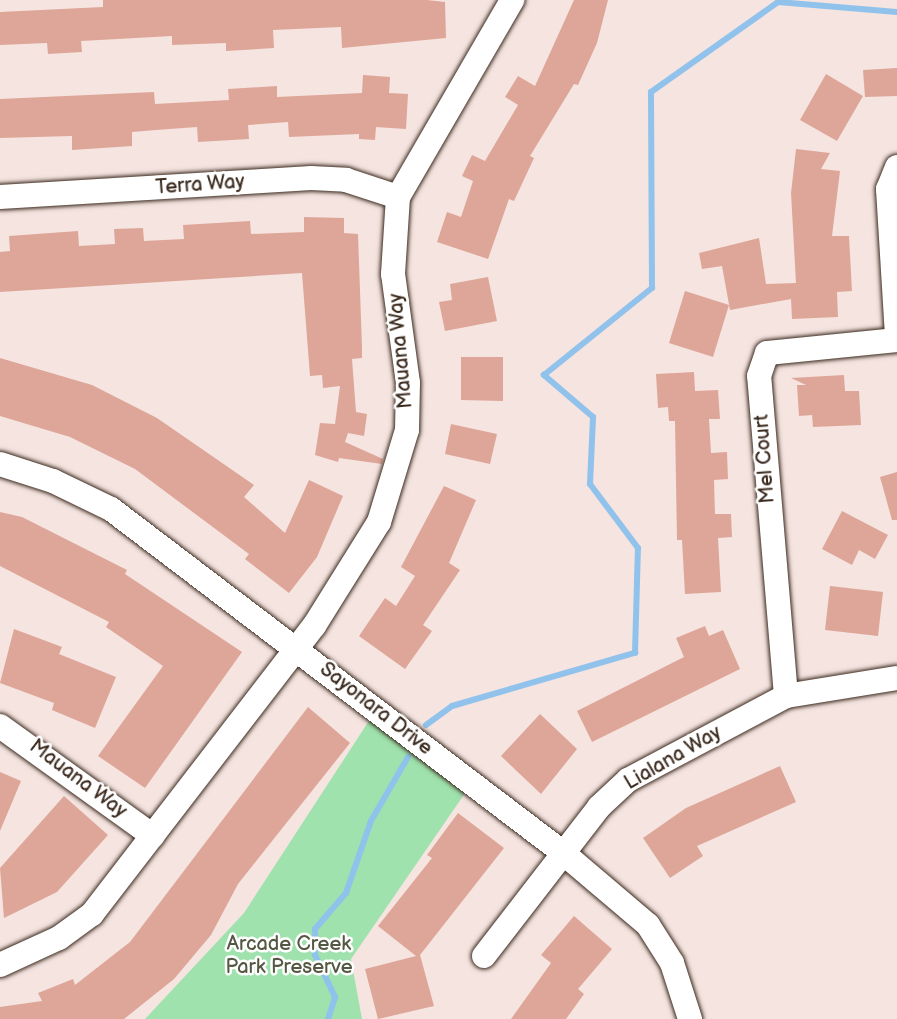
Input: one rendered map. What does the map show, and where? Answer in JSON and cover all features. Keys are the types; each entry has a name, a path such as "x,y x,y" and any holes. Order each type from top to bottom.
{"street":[{"name":"Mauana Way","path":"0,965 59,938 92,914 299,647 346,582 379,522 407,430 408,383 393,274 398,197 512,0"},
{"path":"897,167 888,189 897,338"},
{"name":"Terra Way","path":"0,197 311,178 346,180 398,197"},
{"name":"Mel Court","path":"786,696 759,376 767,353 897,338"},
{"name":"Sayonara Drive","path":"0,464 53,481 111,509 299,647 562,852 648,925 672,963 690,1019"},
{"name":"Lialana Way","path":"484,956 562,852 628,780 786,696 897,678"},
{"name":"Mauana Way","path":"0,726 153,836"}],"green space":[{"name":"Arcade Creek Park Preserve","path":"376,710 472,783 351,959 362,1019 145,1019 244,913"}],"building":[{"path":"103,0 427,0 445,2 446,38 342,48 341,27 273,30 274,48 226,51 226,43 172,45 172,36 81,41 82,52 48,54 47,43 0,45 0,12 103,7"},
{"path":"574,0 608,0 597,43 578,85 574,84 530,156 534,158 514,201 509,199 488,259 437,242 447,212 461,217 473,181 462,176 472,155 485,161 518,105 505,97 518,76 535,86"},
{"path":"897,68 897,96 865,97 863,70"},
{"path":"826,74 863,96 837,141 800,120"},
{"path":"363,75 390,77 389,93 408,94 406,129 376,127 375,140 359,139 359,134 289,137 288,122 248,125 249,139 198,142 197,127 132,132 132,146 72,150 72,136 0,138 0,99 154,92 155,104 229,100 228,89 277,86 277,97 362,93"},
{"path":"796,149 830,153 821,169 840,171 832,236 849,236 852,291 837,292 838,317 792,319 791,299 730,310 722,266 702,269 699,253 759,238 766,284 796,283 791,193"},
{"path":"304,217 344,218 344,233 358,234 362,358 352,359 356,412 367,414 364,436 348,433 345,442 383,459 382,464 339,458 338,462 315,455 320,423 335,424 340,386 323,388 322,375 310,376 302,273 0,292 0,252 10,251 9,236 78,231 79,246 115,244 114,229 143,228 144,241 184,239 183,225 250,221 251,234 304,232"},
{"path":"488,277 497,321 445,331 439,302 452,300 450,284"},
{"path":"685,291 729,305 713,357 669,343"},
{"path":"461,357 503,357 503,401 461,400"},
{"path":"0,358 92,385 157,418 254,485 244,497 285,533 309,480 343,496 317,557 289,593 245,559 249,554 135,469 70,437 0,416"},
{"path":"694,372 695,391 718,390 720,419 709,419 711,453 727,452 728,479 714,480 715,514 731,514 732,537 718,538 721,592 685,594 682,540 677,540 675,421 669,421 668,407 658,408 656,374"},
{"path":"844,375 845,391 859,391 861,425 813,427 812,415 799,416 797,385 806,385 791,378"},
{"path":"451,424 497,434 490,464 445,454"},
{"path":"897,472 897,520 892,520 880,477"},
{"path":"444,486 476,500 449,563 460,570 423,625 432,631 405,669 359,636 385,598 396,606 415,576 401,567"},
{"path":"842,511 888,535 875,559 859,550 852,565 822,549"},
{"path":"0,512 22,517 127,570 125,574 242,652 145,788 98,756 163,666 106,627 109,622 0,566"},
{"path":"830,586 883,592 878,636 825,630"},
{"path":"705,626 709,636 723,630 740,669 592,742 577,711 684,657 676,638"},
{"path":"14,629 62,647 59,654 116,677 95,728 52,710 54,703 0,683"},
{"path":"308,707 350,743 238,884 211,935 174,979 124,1019 0,1019 0,1007 42,1001 38,993 73,979 75,985 130,942"},
{"path":"540,714 577,749 541,794 501,756"},
{"path":"780,766 796,802 697,846 703,856 670,878 643,838 686,808"},
{"path":"0,772 21,781 0,831"},
{"path":"64,796 108,835 57,892 4,918 0,868"},
{"path":"458,813 504,848 420,955 434,1006 378,1019 365,969 416,956 378,926 432,858 427,855"},
{"path":"574,916 612,949 578,989 584,994 566,1019 511,1019 551,963 541,955"}],"waterway":[{"path":"426,725 452,706 635,653 638,548 590,484 593,417 544,375 652,288 651,92 778,2 897,12"},
{"path":"328,1019 335,997 315,955 315,929 346,893 371,821 408,757"}]}
